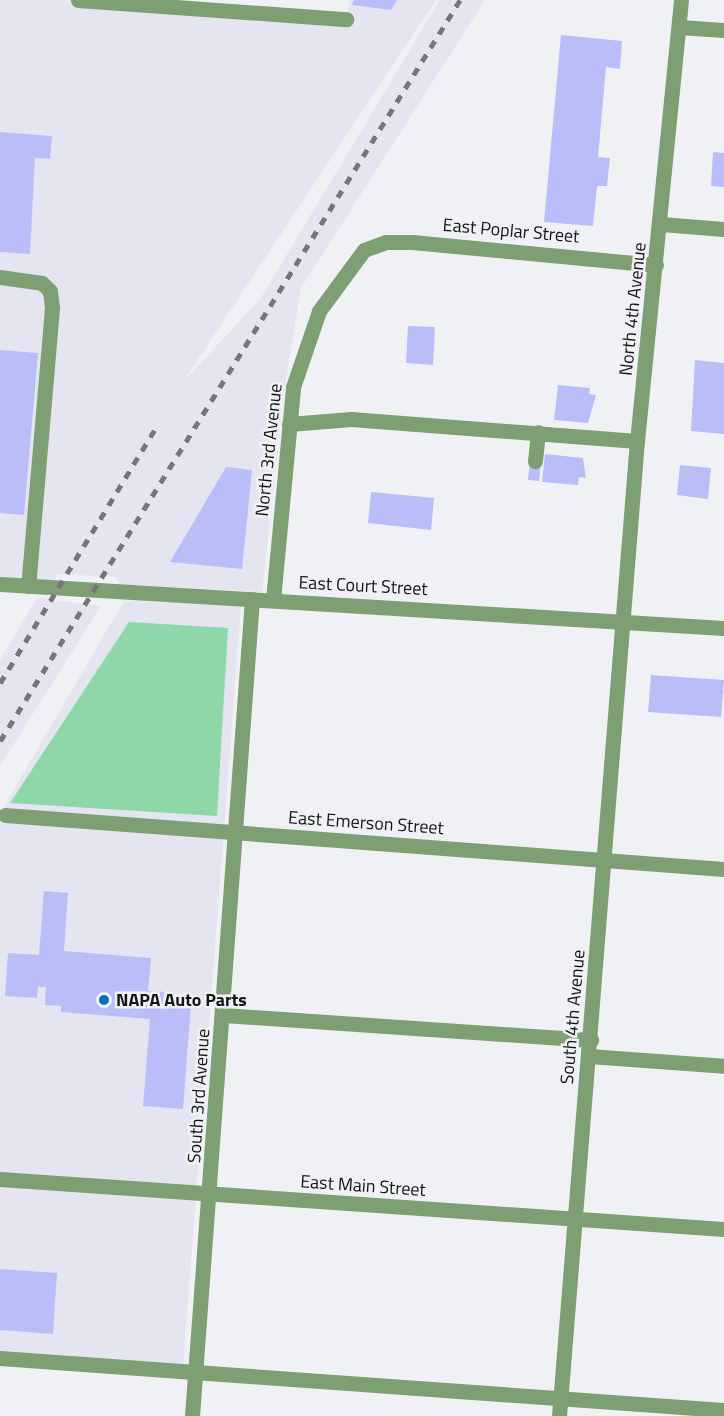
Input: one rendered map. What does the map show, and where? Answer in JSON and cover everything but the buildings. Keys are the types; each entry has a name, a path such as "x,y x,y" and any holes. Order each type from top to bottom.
{"street":[{"path":"78,0 346,19"},
{"name":"North 4th Avenue","path":"623,621 637,441 661,224 681,0"},
{"path":"679,27 724,30"},
{"path":"661,224 724,229"},
{"name":"East Poplar Street","path":"364,250 386,242 412,242 656,265"},
{"name":"North 3rd Avenue","path":"273,600 293,387 319,311 364,250"},
{"path":"0,277 42,283 51,291 52,308 28,586"},
{"path":"289,424 351,419 637,441"},
{"path":"535,461 538,432"},
{"name":"East Court Street","path":"0,584 724,628"},
{"name":"South 3rd Avenue","path":"192,1416 212,1196 252,599"},
{"name":"South 4th Avenue","path":"559,1416 606,860 623,621"},
{"name":"East Emerson Street","path":"5,815 724,868"},
{"path":"224,1015 590,1048 724,1066"},
{"name":"East Main Street","path":"0,1179 212,1196 724,1229"},
{"path":"0,1358 724,1410"}],"shaded area":[{"path":"0,0 66,0 345,26 350,0 436,0 183,382 260,299 440,0 485,0 301,288 284,392 262,592 119,584 116,577 57,574 54,583 0,577"},
{"path":"37,598 101,606 0,766 0,660"},
{"path":"124,601 241,605 183,1367 0,1355 0,813"}],"green space":[{"path":"129,622 228,628 217,816 10,803"}],"railway":[{"path":"0,741 460,0"},
{"path":"0,683 155,429"}],"place":[{"name":"NAPA Auto Parts","path":"104,1000"}]}
